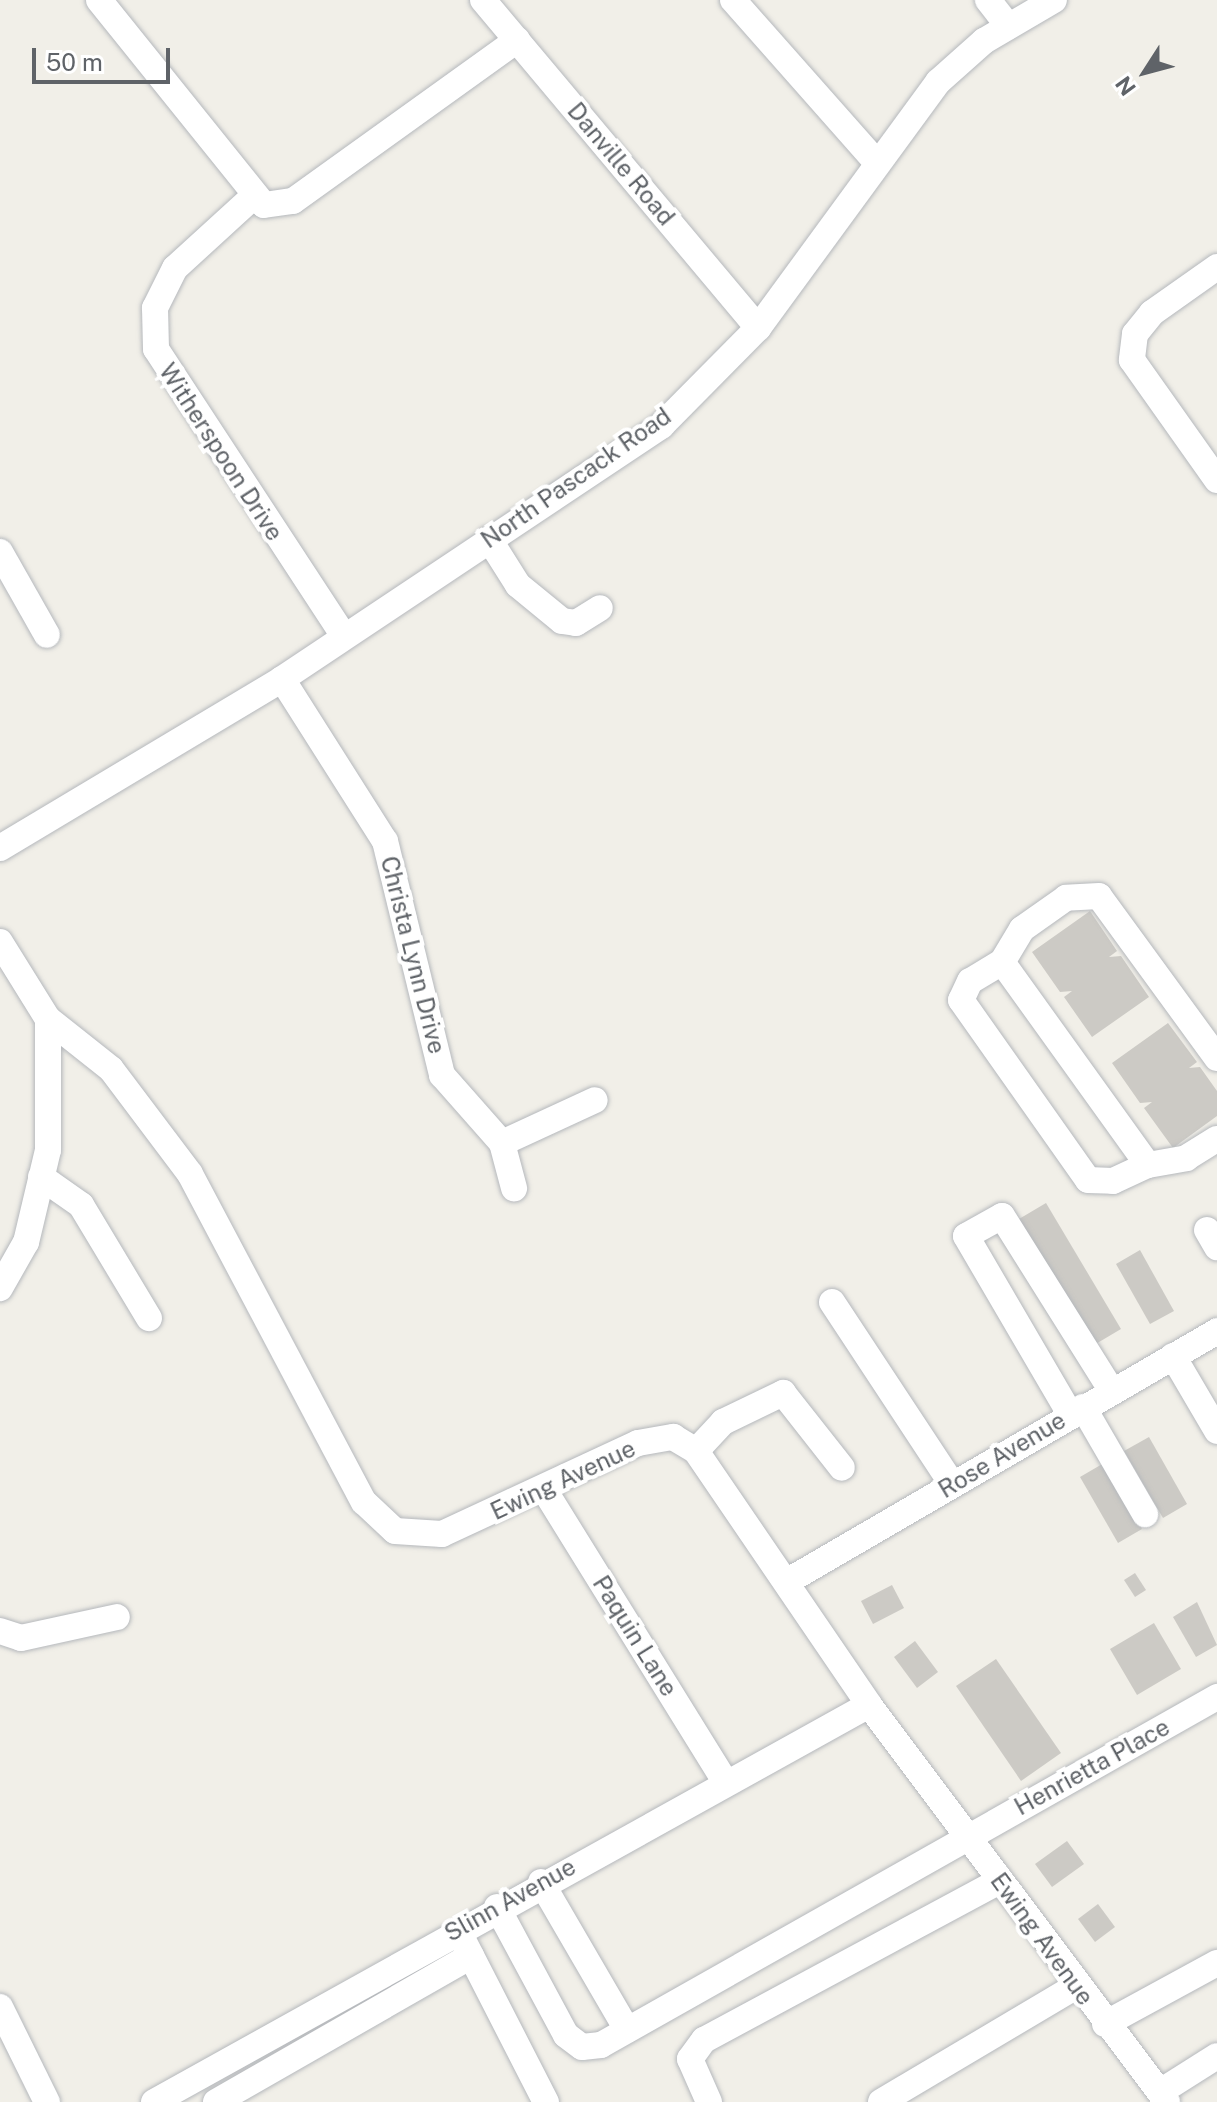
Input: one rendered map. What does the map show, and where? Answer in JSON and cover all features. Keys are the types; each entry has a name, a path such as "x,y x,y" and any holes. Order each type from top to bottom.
{"street":[{"path":"99,0 264,205 293,201 517,40"},
{"name":"Danville Road","path":"483,0 758,328"},
{"path":"733,0 877,163"},
{"path":"988,0 1008,26"},
{"name":"North Pascack Road","path":"0,848 282,679 343,635 661,426 758,328 938,82 1008,26 1054,0"},
{"name":"Witherspoon Drive","path":"255,195 175,268 155,308 156,349 343,635"},
{"path":"1217,267 1152,313 1135,334 1132,360 1217,480"},
{"path":"489,539 518,585 562,621 576,623 600,608"},
{"path":"0,552 47,635"},
{"name":"Christa Lynn Drive","path":"282,679 385,841 442,1075 502,1143 514,1188"},
{"path":"1217,1058 1099,896 1066,898 1022,929 1002,962 970,981 961,1000 1088,1180 1113,1181 1148,1165 1186,1158 1217,1139"},
{"path":"0,942 48,1019 41,1177 26,1242 0,1288"},
{"path":"1002,962 1148,1165"},
{"name":"Ewing Avenue","path":"48,1019 111,1069 190,1174 364,1502 395,1531 442,1534 545,1491 638,1443 673,1437 696,1451 788,1581 869,1705 1076,1986 1164,2097"},
{"path":"502,1143 595,1100"},
{"path":"41,1177 81,1205 149,1318"},
{"path":"1111,1390 1002,1216 966,1236 1145,1514"},
{"path":"832,1302 952,1484"},
{"name":"Rose Avenue","path":"788,1581 1217,1331"},
{"path":"1173,1356 1217,1431"},
{"path":"696,1451 723,1422 783,1393 842,1468"},
{"name":"Paquin Lane","path":"545,1491 725,1781"},
{"path":"0,1631 21,1638 117,1617"},
{"name":"Henrietta Place","path":"497,1907 566,2035 582,2047 627,2030 1217,1697"},
{"name":"Slinn Avenue","path":"154,2102 541,1882 869,1705"},
{"path":"709,2102 690,2059 704,2040 999,1881"},
{"path":"541,1882 627,2030"},
{"path":"457,1929 546,2102"},
{"path":"216,2102 471,1956"},
{"path":"1105,2024 1217,1963"},
{"path":"881,2102 1076,1986"},
{"path":"0,2007 47,2102"},
{"path":"1164,2097 1217,2056"}],"building":[{"path":"1090,911 1117,951 1109,957 1121,956 1149,997 1092,1037 1064,997 1072,991 1060,992 1032,952"},
{"path":"1168,1023 1197,1062 1189,1068 1200,1067 1217,1091 1217,1116 1173,1148 1144,1108 1152,1102 1140,1103 1112,1063"},
{"path":"1046,1203 1121,1329 1094,1345 1019,1219"},
{"path":"1140,1250 1174,1311 1150,1324 1116,1264"},
{"path":"1149,1437 1187,1504 1163,1518 1124,1451"},
{"path":"1104,1463 1142,1529 1118,1543 1080,1477"},
{"path":"1135,1573 1146,1590 1135,1597 1124,1580"},
{"path":"892,1585 904,1608 873,1624 861,1601"},
{"path":"1197,1602 1217,1645 1196,1657 1173,1617"},
{"path":"1154,1623 1181,1669 1137,1695 1110,1649"},
{"path":"915,1641 938,1672 917,1688 894,1657"},
{"path":"996,1659 1061,1753 1021,1781 956,1686"},
{"path":"1067,1841 1084,1864 1052,1887 1035,1864"},
{"path":"1098,1904 1115,1927 1095,1942 1078,1919"}]}
